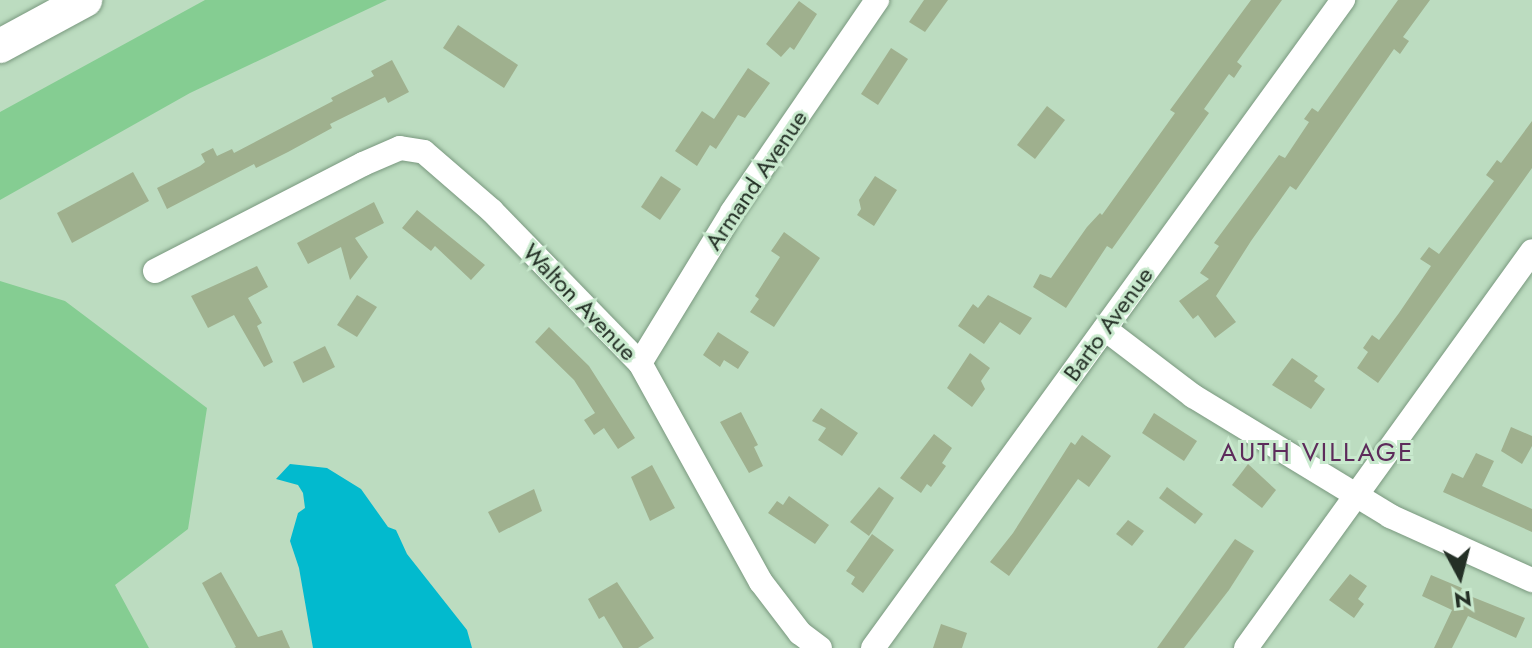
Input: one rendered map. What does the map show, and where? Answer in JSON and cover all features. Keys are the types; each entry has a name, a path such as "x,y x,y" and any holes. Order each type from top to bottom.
{"highway":[{"path":"0,46 85,0"}],"street":[{"name":"Armand Avenue","path":"640,363 732,212 877,0"},
{"name":"Barto Avenue","path":"873,648 1343,0"},
{"name":"Walton Avenue","path":"155,271 363,164 400,148 424,152 492,211 640,363 761,582 800,633 820,648"},
{"path":"1246,648 1532,251"},
{"path":"1105,329 1193,396 1390,516 1532,580"}],"green space":[{"path":"205,0 387,0 190,93 0,200 0,112"},
{"path":"0,281 65,301 207,408 188,529 115,585 149,648 0,648"}],"water":[{"path":"290,464 327,468 361,489 388,527 396,530 407,554 467,630 472,648 313,648 299,568 290,541 298,513 305,508 303,493 298,485 276,479"}],"building":[{"path":"924,0 948,0 925,32 909,22"},
{"path":"1251,0 1282,0 1237,62 1242,66 1234,78 1229,74 1204,109 1209,113 1112,249 1107,246 1066,308 1033,287 1040,274 1051,278 1087,227 1100,213 1102,215 1175,113 1170,110"},
{"path":"1398,0 1430,0 1403,37 1409,41 1400,54 1394,49 1296,190 1290,186 1216,296 1236,322 1215,338 1198,315 1193,319 1179,301 1209,279 1200,273 1219,246 1214,243 1279,155 1285,158 1309,122 1304,119 1312,108 1318,112"},
{"path":"799,1 817,14 794,50 790,47 781,57 766,44"},
{"path":"458,25 518,65 504,88 443,48"},
{"path":"891,48 908,59 878,105 861,94"},
{"path":"392,60 409,92 388,103 385,97 330,124 332,128 288,152 256,168 254,164 167,209 157,188 200,166 205,162 201,154 213,148 217,156 232,149 234,153 333,101 331,98 374,76 371,71"},
{"path":"748,68 770,83 745,118 738,115 716,149 710,145 697,166 675,151 702,111 714,119"},
{"path":"1047,106 1065,120 1035,159 1017,145"},
{"path":"1532,121 1532,168 1378,383 1357,368 1368,352 1363,348 1372,335 1379,340 1431,266 1420,259 1429,247 1439,254 1494,181 1486,175 1497,160 1501,163"},
{"path":"133,172 149,201 72,243 57,213"},
{"path":"661,176 681,189 660,220 641,207"},
{"path":"875,176 897,190 874,226 857,215 861,209 859,200"},
{"path":"374,202 384,223 355,238 368,257 350,280 341,247 308,264 297,243"},
{"path":"417,210 485,265 471,280 435,246 431,251 402,228"},
{"path":"784,232 820,258 774,327 750,312 759,299 755,296 780,257 771,251"},
{"path":"257,266 268,287 248,298 262,323 257,326 273,362 264,367 234,315 208,328 191,296"},
{"path":"357,295 377,307 357,337 337,325"},
{"path":"988,295 1032,318 1020,335 1000,322 984,344 958,326 973,304 978,308"},
{"path":"549,327 589,366 635,438 618,449 604,428 594,435 584,420 595,413 574,380 535,342"},
{"path":"718,332 749,352 738,369 724,360 720,367 703,355"},
{"path":"325,346 335,367 303,383 293,362"},
{"path":"970,353 990,368 981,381 985,389 972,407 947,388"},
{"path":"1292,358 1318,376 1314,381 1325,389 1311,409 1272,385"},
{"path":"821,408 858,433 842,456 818,440 826,428 812,421"},
{"path":"741,412 758,445 754,447 763,466 749,473 720,422"},
{"path":"1154,413 1197,441 1184,461 1142,433"},
{"path":"1511,427 1532,436 1532,446 1522,464 1501,451"},
{"path":"934,434 952,448 942,463 946,466 931,487 927,484 921,493 900,478"},
{"path":"1082,435 1111,456 1089,487 1078,479 1009,576 990,562 1013,533 1071,442 1075,445"},
{"path":"1476,453 1494,461 1482,486 1532,509 1532,532 1443,492 1452,473 1463,478"},
{"path":"1248,464 1276,490 1262,508 1232,485"},
{"path":"652,465 675,508 650,521 631,477"},
{"path":"879,487 894,498 869,536 850,522"},
{"path":"1167,487 1203,514 1195,524 1159,498"},
{"path":"534,489 542,511 499,533 488,512"},
{"path":"789,496 829,525 815,544 768,513 777,501 783,505"},
{"path":"1128,520 1144,531 1132,546 1116,534"},
{"path":"872,534 894,550 863,593 851,584 855,577 846,571"},
{"path":"1235,539 1254,551 1229,590 1184,648 1157,648"},
{"path":"221,572 258,637 282,630 290,648 234,648 202,583"},
{"path":"1350,574 1367,586 1358,599 1364,604 1354,618 1329,600"},
{"path":"1431,575 1462,588 1460,592 1525,618 1516,638 1468,616 1452,648 1434,648 1452,610 1422,596"},
{"path":"617,582 654,638 638,648 623,648 604,616 599,619 588,599"},
{"path":"941,624 967,633 962,648 933,648"}],"district":[{"name":"AUTH VILLAGE","path":"1317,453"}]}
